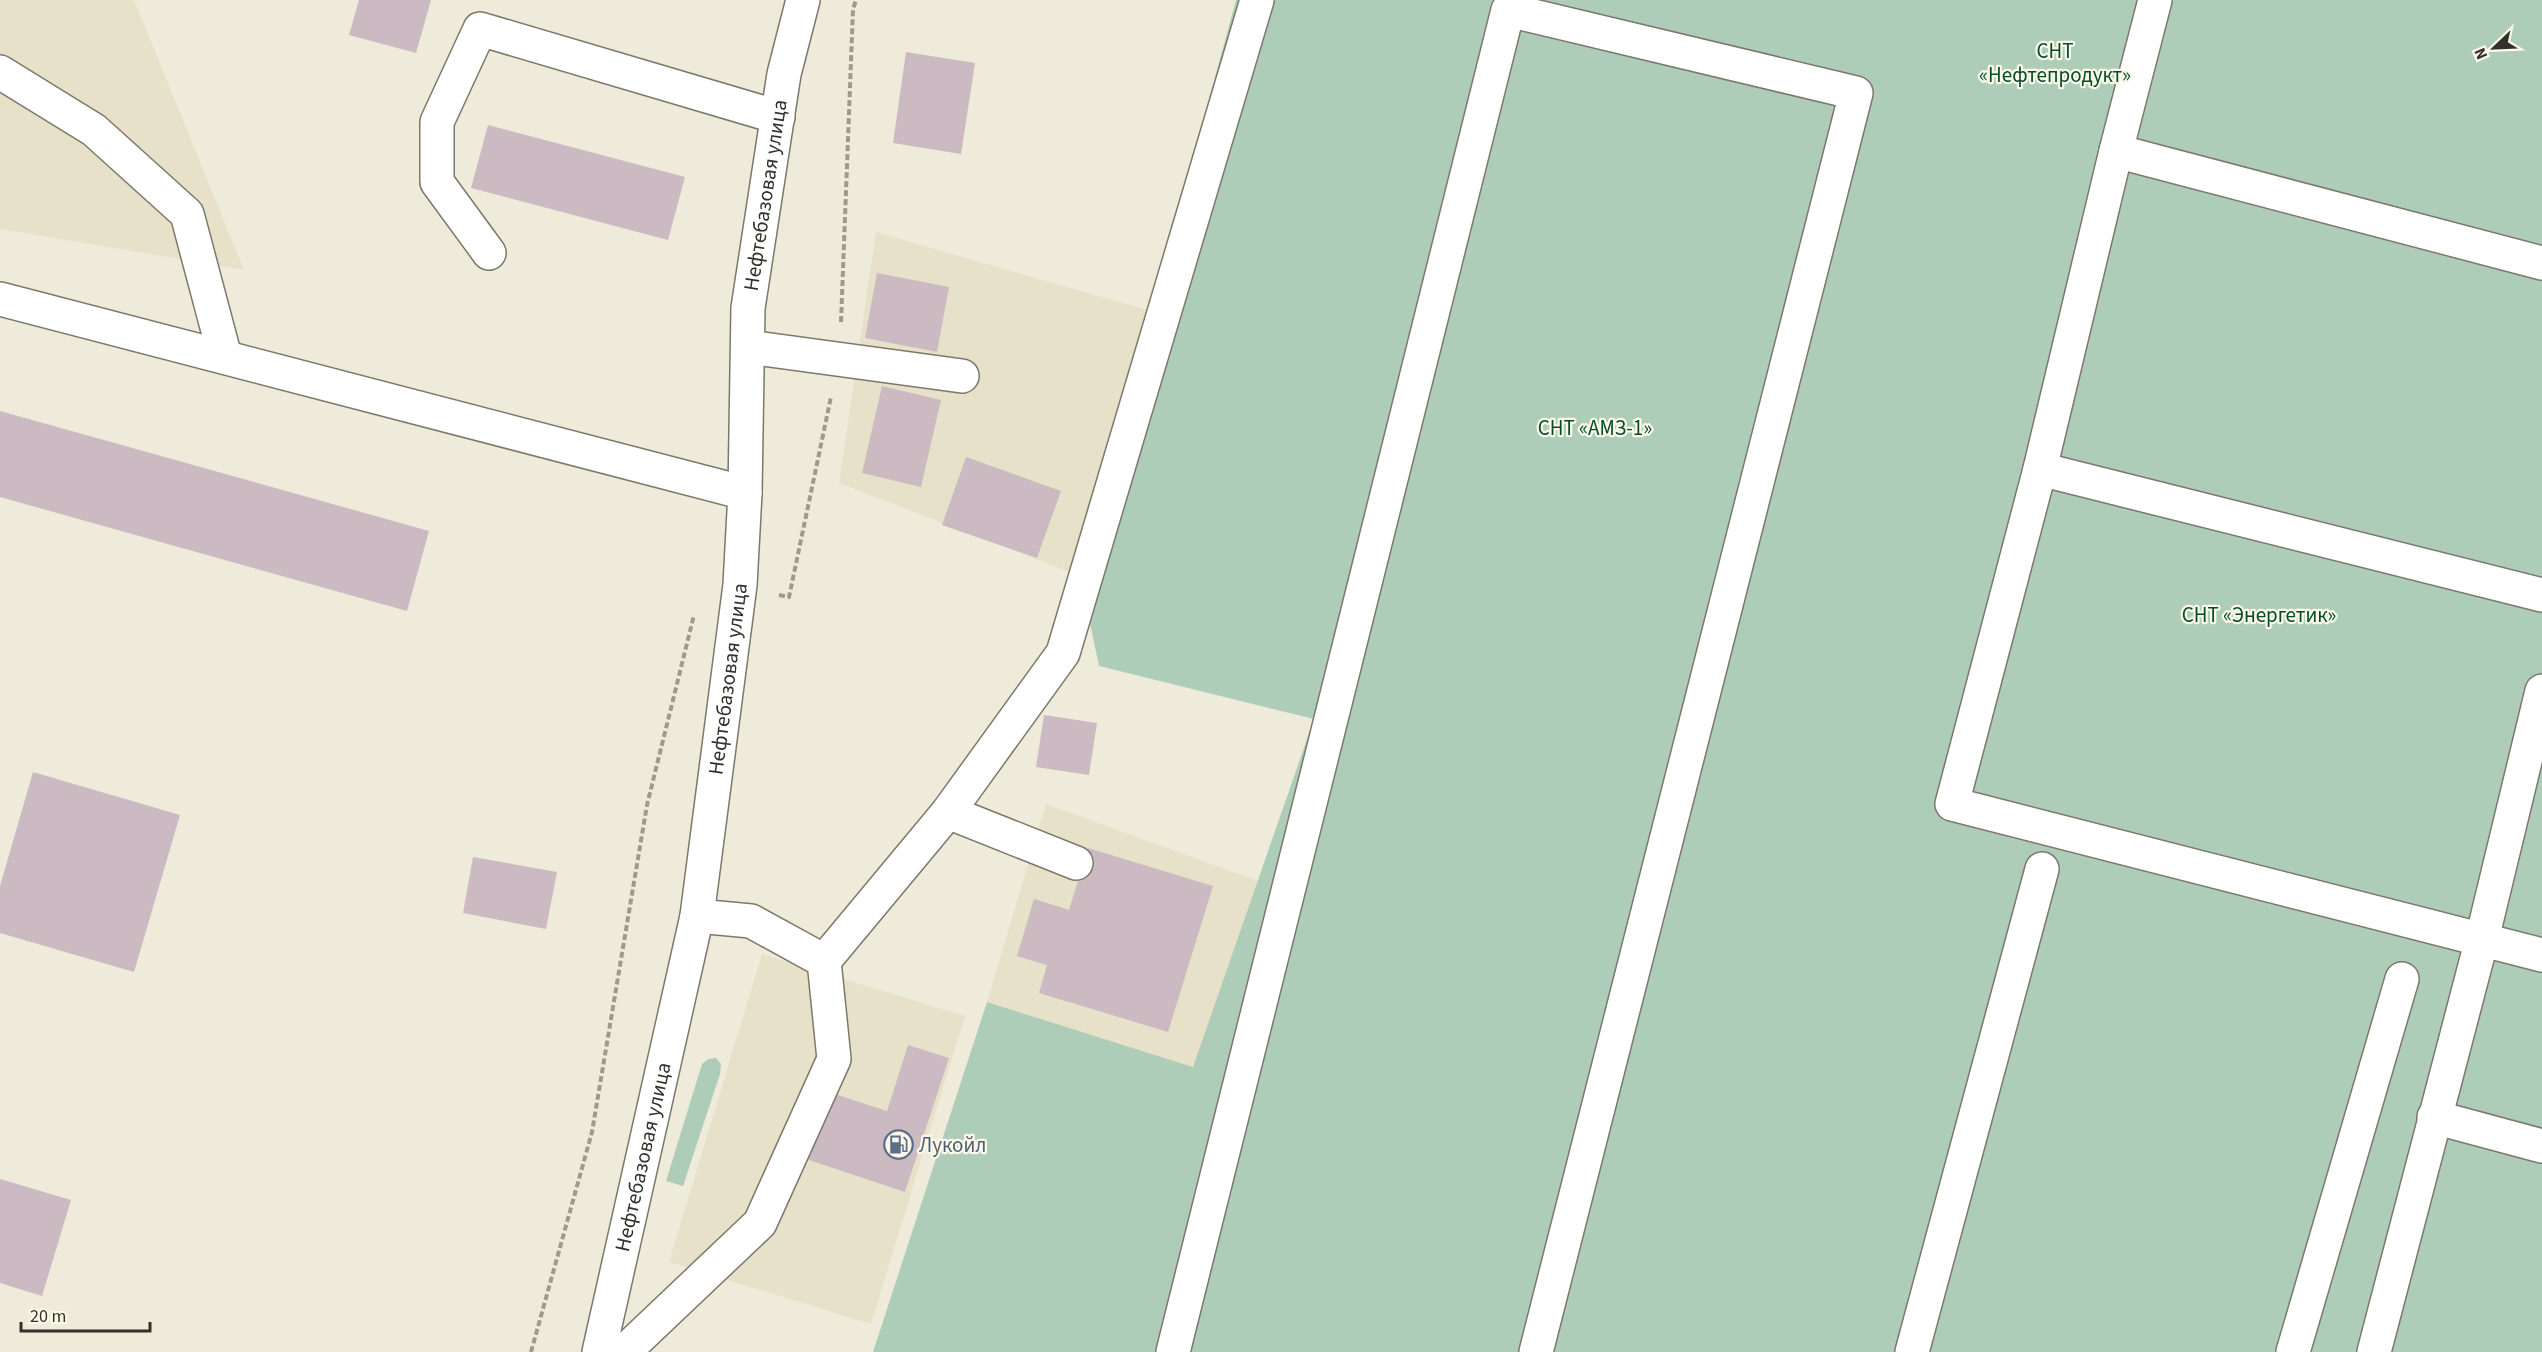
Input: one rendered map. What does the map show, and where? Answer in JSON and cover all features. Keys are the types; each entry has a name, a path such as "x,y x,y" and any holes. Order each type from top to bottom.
{"street":[{"name":"Нефтебазовая улица","path":"599,1352 697,916 740,585 745,493 748,308 784,74 803,0"},
{"path":"624,1352 760,1223 834,1059 824,961 948,812 1063,653 1257,0"},
{"path":"2155,0 2115,151 2040,469 1952,804 2542,955"},
{"path":"1173,1352 1508,10 1856,93 1536,1352"},
{"path":"489,253 437,182 437,122 480,28 778,117"},
{"path":"0,72 94,130 187,214 225,357"},
{"path":"2115,151 2542,263"},
{"path":"0,298 745,493"},
{"path":"748,347 962,376"},
{"path":"2040,469 2542,595"},
{"path":"2374,1352 2482,939 2542,691"},
{"path":"948,812 1076,863"},
{"path":"1912,1352 2042,868"},
{"path":"697,916 751,921 824,961"},
{"path":"2293,1352 2402,979"},
{"path":"2434,1117 2542,1146"}],"shaded area":[{"path":"0,0 134,0 244,270 0,229"},
{"path":"876,232 1151,311 1080,576 839,483"},
{"path":"1046,804 1258,881 1193,1067 987,1002"},
{"path":"762,954 965,1016 871,1324 669,1262"}],"green space":[{"name":"СНТ «АМЗ-1»","path":"1236,0 2542,0 2542,1352 873,1352 987,1002 1193,1067 1314,719 1099,666 1080,576"},
{"path":"716,1058 721,1064 720,1074 683,1186 666,1181 702,1064 708,1059"}],"building":[{"path":"359,0 431,0 416,53 349,35"},
{"path":"906,52 975,63 961,154 893,143"},
{"path":"488,125 685,177 668,240 471,188"},
{"path":"877,273 949,287 937,352 865,338"},
{"path":"882,386 941,400 921,487 862,473"},
{"path":"0,411 429,531 407,611 0,497"},
{"path":"966,457 1061,491 1037,558 942,525"},
{"path":"1044,715 1097,723 1089,775 1036,767"},
{"path":"33,772 180,815 134,972 0,933 0,886"},
{"path":"1088,848 1213,886 1168,1032 1039,993 1047,965 1017,956 1034,899 1069,910"},
{"path":"473,857 557,872 546,929 463,913"},
{"path":"908,1045 949,1058 905,1192 782,1151 804,1084 887,1111"},
{"path":"0,1179 71,1200 42,1296 0,1283"}],"place":[{"name":"Лукойл","path":"898,1145"}],"park label":[{"name":"СНТ «Нефтепродукт»","path":"2055,63"},
{"name":"СНТ «Энергетик»","path":"2259,615"}]}
